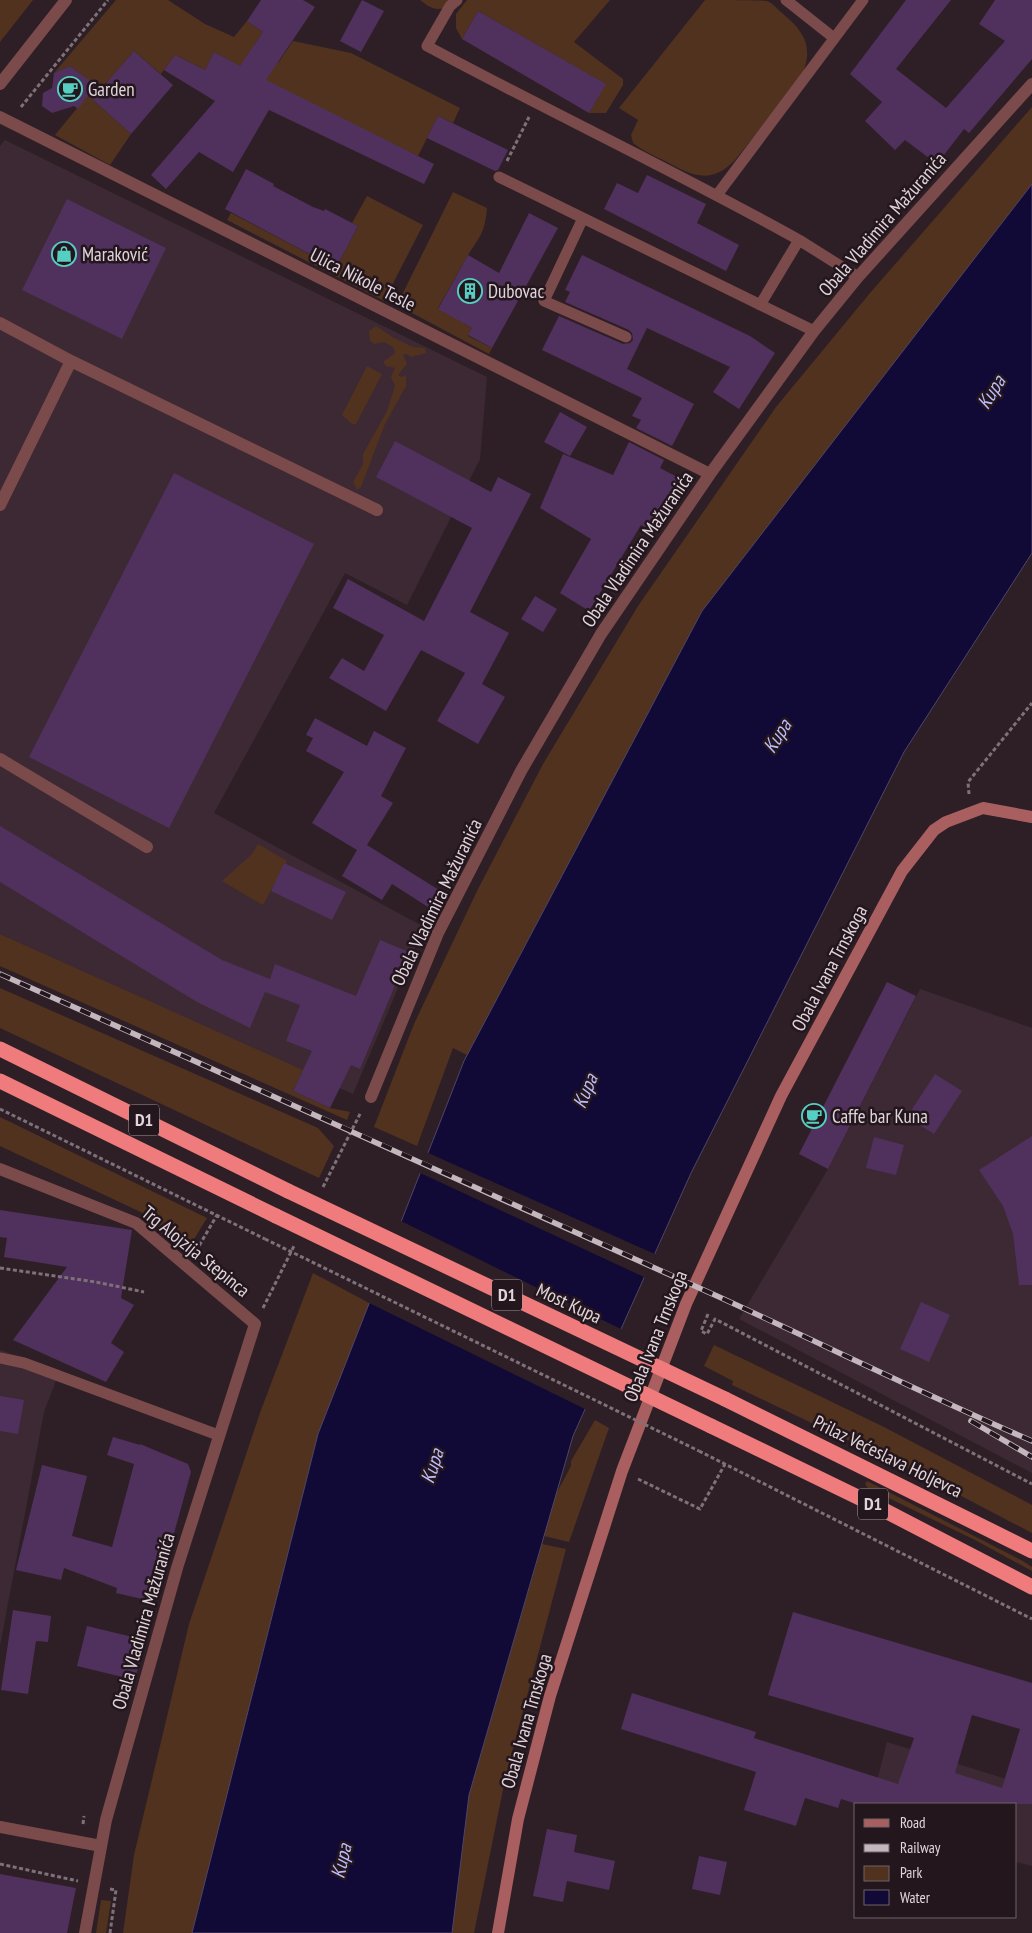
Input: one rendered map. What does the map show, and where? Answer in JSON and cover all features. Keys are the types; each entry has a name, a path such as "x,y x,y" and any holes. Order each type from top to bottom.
{"highway":[{"name":"Most Kupa","path":"0,1048 288,1191 725,1399"},
{"name":"D1","path":"0,1082 872,1504 1032,1587"},
{"name":"Prilaz Većeslava Holjevca","path":"725,1399 1032,1551"}],"street":[{"path":"0,84 66,0"},
{"name":"Obala Vladimira Mažuranića","path":"371,1097 438,933 522,772 601,634 710,474 814,331 858,277 1032,84"},
{"name":"Ulica Nikole Tesle","path":"4,119 710,474"},
{"path":"0,323 71,361 377,510"},
{"path":"0,506 71,361"},
{"path":"0,759 147,847"},
{"name":"Obala Ivana Trnskoga","path":"498,1933 518,1819 550,1696 622,1471 686,1304 782,1096 902,871 934,830 946,822 983,808 1032,817"},
{"name":"Trg Alojzija Stepinca","path":"0,1169 136,1222 255,1324"},
{"name":"Obala Vladimira Mažuranića","path":"85,1933 100,1846 177,1568 255,1324"},
{"path":"0,1827 100,1846"}],"lane":[{"path":"457,0 450,6 427,46 535,104 717,195 799,240 858,277"},
{"path":"786,0 834,38"},
{"path":"717,195 863,0"},
{"path":"499,177 814,331"},
{"path":"583,218 544,301 626,337"},
{"path":"760,304 799,240"},
{"path":"0,1358 24,1363 218,1435"}],"path":[{"path":"4,119 108,0"},
{"path":"499,177 535,104"},
{"path":"970,812 968,782 1032,703"},
{"path":"0,1109 699,1451 1032,1618"},
{"path":"322,1189 360,1113 366,1110"},
{"path":"187,1264 217,1214"},
{"path":"255,1324 297,1240"},
{"path":"0,1268 96,1282 144,1292"},
{"path":"708,1314 701,1331 707,1334 715,1319 1032,1484"},
{"path":"638,1478 700,1509 725,1464"}],"shaded area":[{"path":"5,140 487,377 480,459 407,605 345,573 214,813 424,927 353,1094 0,934 0,146"},
{"path":"920,989 1032,1028 1032,1473 739,1319 828,1169"},
{"path":"0,1350 60,1370 44,1412 0,1646"},
{"path":"887,1742 1032,1787 1032,1866 1017,1862 1017,1803 871,1803"}],"green space":[{"path":"0,0 33,0 0,42"},
{"path":"116,0 168,0 205,24 234,37 247,21 263,32 253,47 278,63 293,41 351,53 460,108 453,123 438,116 418,156 287,93 214,52 205,70 175,55 161,74 134,51 92,99 131,134 110,165 55,135 92,90 84,84 85,77 70,66 54,73"},
{"path":"420,0 449,0 444,8 437,9 428,6"},
{"path":"467,0 610,0 574,42 623,79 623,85 606,113 589,113 605,84 478,11 462,39 456,28 456,14"},
{"path":"705,0 756,0 769,2 790,20 802,34 807,50 807,58 801,78 735,160 717,173 700,175 683,170 633,143 631,135 638,120 619,108"},
{"path":"1032,107 1032,184 702,611 467,1055 453,1048 417,1146 374,1127 414,1024 477,891 543,764 638,606 776,407 870,293"},
{"path":"453,192 487,208 486,217 481,235 438,308 472,328 468,336 492,348 489,354 397,305"},
{"path":"367,196 423,225 384,301 227,220 231,213 336,268 358,226 352,223"},
{"path":"376,326 394,338 413,347 425,348 426,353 411,357 407,354 403,355 407,364 398,375 402,377 406,375 406,386 385,424 361,487 357,490 353,482 363,464 363,454 387,411 395,386 391,377 395,368 386,366 383,362 395,353 393,347 384,342 374,344 370,341 369,331"},
{"path":"367,366 382,374 356,424 352,424 342,415"},
{"path":"258,844 287,861 263,905 222,881 252,854"},
{"path":"0,934 303,1070 293,1091 330,1108 350,1112 347,1120 0,966"},
{"path":"0,988 318,1128 334,1146 319,1178 0,1028"},
{"path":"0,1117 207,1218 188,1249 146,1223 147,1215 0,1146"},
{"path":"313,1273 371,1304 318,1434 192,1933 123,1933 134,1855 189,1624 261,1410"},
{"path":"714,1345 884,1427 1032,1505 1032,1533 929,1479 732,1385 733,1381 704,1366"},
{"path":"595,1420 609,1428 569,1542 544,1536 555,1496 571,1466 571,1461"},
{"path":"867,1481 1023,1561 1032,1567 1032,1571 975,1540 868,1488 865,1484"},
{"path":"542,1544 566,1549 506,1775 474,1933 452,1933 469,1795"},
{"path":"101,1900 111,1901 106,1933 96,1933"}],"water":[{"name":"Kupa","path":"1032,184 1032,553 904,752 691,1173 573,1436 469,1795 452,1933 192,1933 318,1434 464,1061 702,611"}],"pier":[{"path":"426,1152 657,1255 646,1278 418,1172"},
{"path":"399,1220 623,1330 587,1410 367,1302"}],"building":[{"path":"261,0 303,0 315,7 266,80 434,164 424,184 269,110 233,172 199,152 166,189 151,175 215,101 164,70 175,55 205,70 214,52 240,66 263,32 247,21"},
{"path":"362,0 384,11 361,52 340,41"},
{"path":"906,0 951,0 896,69 946,108 1005,41 979,24 995,0 1032,0 1032,59 969,133 964,129 937,164 905,140 895,150 865,121 882,102 850,74"},
{"path":"478,11 606,84 589,113 462,39"},
{"path":"134,51 173,85 131,134 92,99"},
{"name":"Garden","path":"70,66 96,85 78,109 74,106 52,113 42,106 43,93 52,88 54,73"},
{"path":"438,116 508,150 498,170 495,171 427,138"},
{"path":"246,169 313,207 324,211 325,209 358,226 336,268 225,209"},
{"path":"647,175 706,204 697,223 739,245 726,271 604,209 617,183 638,193"},
{"path":"67,199 166,248 122,339 22,290"},
{"path":"529,213 558,228 492,348 468,335 472,328 438,309 468,255 499,273"},
{"path":"582,255 750,336 775,353 739,409 713,392 730,367 647,328 627,369 694,404 672,446 636,428 641,420 632,416 642,398 542,350 559,316 623,344 630,343 633,340 632,333 629,330 565,302 570,292 565,290"},
{"path":"560,412 587,427 570,456 544,442"},
{"path":"395,441 491,492 498,477 531,494 470,612 509,633 482,684 505,697 478,744 437,721 465,673 421,650 386,711 329,678 342,658 364,671 384,635 333,608 348,579 424,621 472,528 376,477"},
{"path":"629,442 664,460 660,468 679,478 666,504 669,506 654,532 641,525 589,611 560,593 591,539 540,508 563,454 613,475"},
{"path":"174,473 314,544 169,828 29,757"},
{"path":"535,596 557,609 543,632 521,619"},
{"path":"315,718 367,746 374,731 406,748 381,796 393,803 367,845 439,890 428,907 392,884 382,900 342,876 357,850 312,823 344,772 306,751 313,738 306,735"},
{"path":"0,826 222,960 270,979 275,964 356,996 380,940 409,952 360,1069 351,1065 330,1108 293,1091 312,1051 286,1041 300,1005 265,992 250,1028 197,1002 0,882"},
{"path":"284,863 346,892 332,920 271,891"},
{"path":"887,982 916,996 828,1169 799,1154"},
{"path":"935,1074 962,1091 934,1134 907,1117"},
{"path":"1032,1136 1032,1285 1019,1285 1013,1234 1003,1206 979,1170"},
{"path":"874,1137 904,1145 896,1175 866,1168"},
{"path":"0,1210 132,1230 121,1298 134,1305 111,1343 124,1352 106,1382 13,1340 67,1267 4,1257 7,1238 0,1237"},
{"path":"921,1302 950,1315 929,1362 900,1349"},
{"path":"0,1396 24,1400 18,1434 0,1431"},
{"path":"113,1437 140,1444 188,1464 191,1472 155,1602 116,1593 117,1588 64,1568 61,1580 16,1570 42,1465 87,1476 72,1536 112,1547 134,1464 107,1455"},
{"path":"13,1610 51,1616 48,1642 36,1641 28,1694 1,1690"},
{"path":"793,1612 1032,1683 1032,1804 854,1803 841,1799 838,1808 805,1798 796,1826 744,1810 756,1772 621,1729 632,1693 756,1732 754,1738 898,1784 914,1738 768,1695","holes":["972,1715 1020,1729 1002,1788 955,1773"]},
{"path":"87,1626 145,1640 135,1680 77,1666"},
{"path":"547,1829 577,1835 574,1852 615,1861 609,1890 567,1881 563,1902 533,1896"},
{"path":"699,1856 727,1862 720,1895 692,1889"},
{"path":"0,1874 76,1888 67,1933 0,1933"}],"railway":[{"path":"0,974 627,1255 1032,1441"},
{"path":"971,1421 1032,1457"}],"place":[{"name":"Garden","path":"70,89"},
{"name":"Maraković","path":"64,254"},
{"name":"Dubovac","path":"470,291"},
{"name":"Caffe bar Kuna","path":"814,1116"}]}
